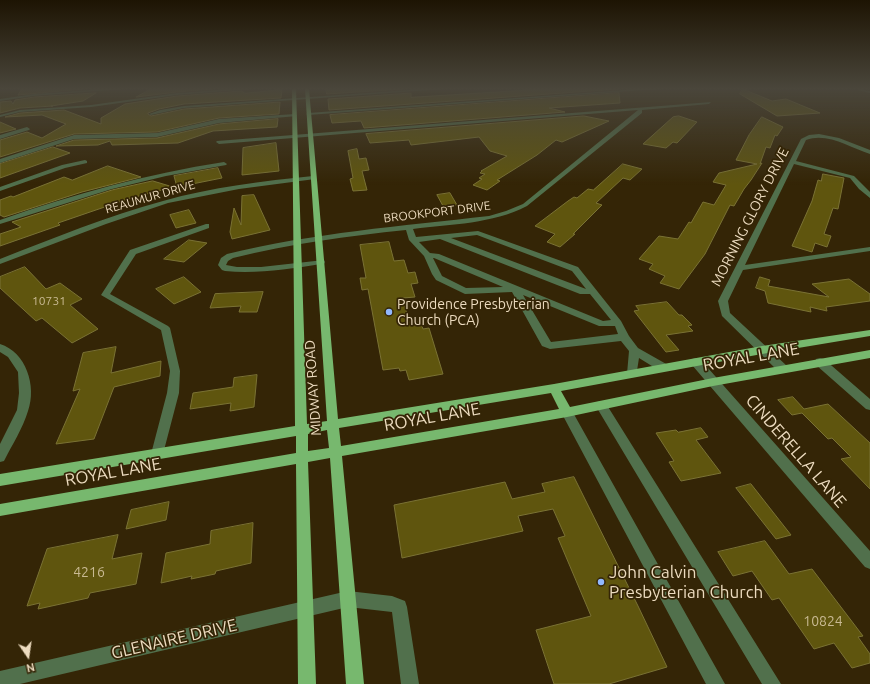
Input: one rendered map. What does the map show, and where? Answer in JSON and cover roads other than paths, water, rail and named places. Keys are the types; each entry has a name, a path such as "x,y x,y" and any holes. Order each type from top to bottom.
{"main road":[{"name":"MIDWAY ROAD","path":"295,121 307,684"},
{"name":"MIDWAY ROAD","path":"309,121 355,684"},
{"name":"ROYAL LANE","path":"0,480 554,388 762,350 870,333"},
{"name":"ROYAL LANE","path":"0,510 567,412 713,382 870,354"},
{"path":"554,388 567,412"}],"street":[{"path":"0,160 74,138 157,135 220,121"},
{"path":"219,142 476,121"},
{"name":"BROOKPORT DRIVE","path":"298,265 274,268 232,269 225,268 222,265 224,260 230,256 297,242 338,235 489,218 509,213 525,205 629,121"},
{"path":"0,137 27,129"},
{"name":"MORNING GLORY DRIVE","path":"783,369 725,314 723,301 804,139 818,136 842,141 870,152"},
{"path":"0,189 64,166 85,162"},
{"path":"792,162 852,177 870,196"},
{"path":"0,222 69,198 122,183 174,171 224,164"},
{"name":"REAUMUR DRIVE","path":"0,262 104,221 166,202 237,187 314,178"},
{"path":"436,224 441,237 583,292 593,291"},
{"path":"156,454 173,393 175,371 164,328 105,294 133,252 206,226"},
{"path":"408,227 413,240 428,255 437,276 460,290 515,289"},
{"path":"413,240 478,233 575,269 618,323 624,337 634,351 664,368"},
{"path":"740,268 870,249"},
{"path":"428,255 436,256 602,324 618,323"},
{"path":"298,265 321,262"},
{"path":"515,289 546,344 550,346 624,337"},
{"path":"0,348 12,354 23,372 25,393 23,410 0,457"},
{"path":"632,374 634,351"},
{"name":"CINDERELLA LANE","path":"696,362 870,562"},
{"path":"820,362 870,406"},
{"path":"601,405 772,684"},
{"path":"567,412 716,684"},
{"name":"GLENAIRE DRIVE","path":"0,680 348,599 392,604 399,607 410,684"}],"place":[{"name":"Providence Presbyterian Church (PCA)","path":"389,312"},
{"name":"John Calvin Presbyterian Church","path":"601,582"}]}
